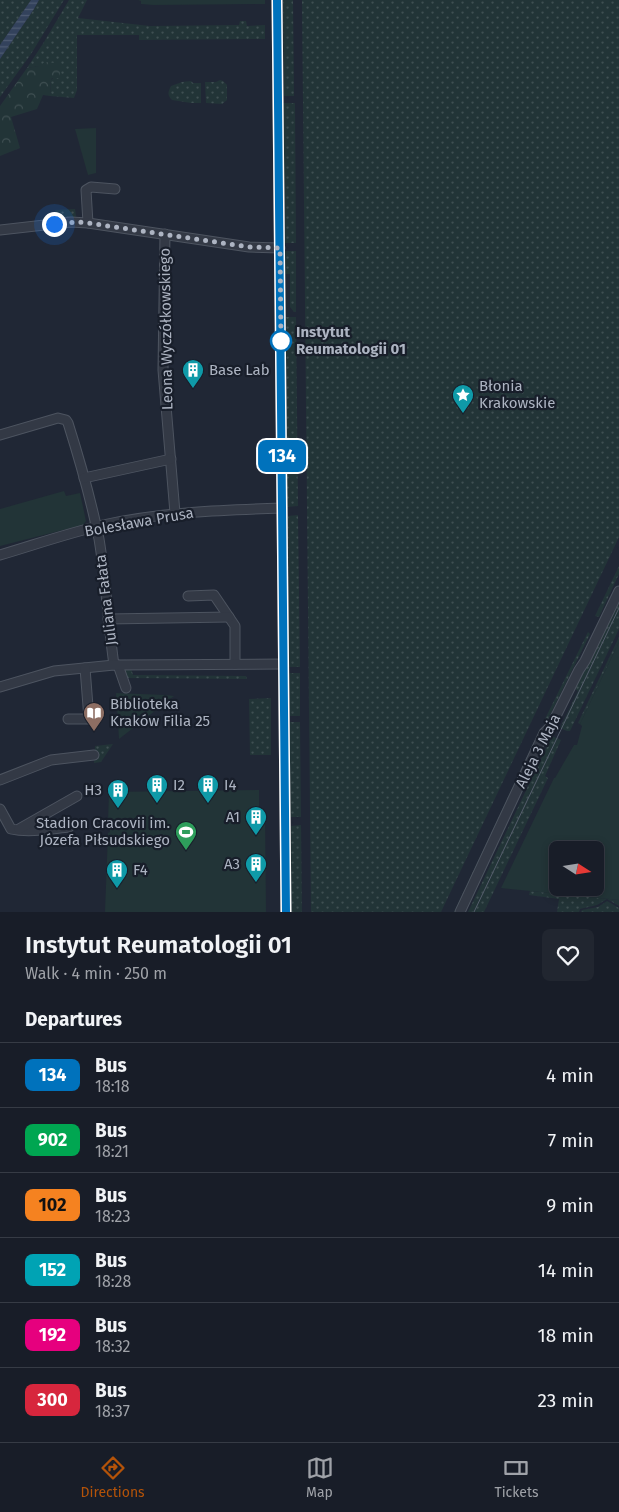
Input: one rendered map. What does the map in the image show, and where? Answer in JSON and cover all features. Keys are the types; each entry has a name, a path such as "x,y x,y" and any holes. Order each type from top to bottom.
{"street":[{"path":"277,0 286,912"},
{"path":"88,223 86,190 91,187 115,189"},
{"path":"0,230 77,222 249,247 280,248"},
{"name":"Leona Wyczółkowskiego","path":"165,234 163,370 175,513"},
{"name":"Juliana Fałata","path":"0,435 58,418 66,420 84,478 96,527 116,665 126,688"},
{"path":"84,478 171,459"},
{"name":"Bolesława Prusa","path":"0,555 96,527 175,513 282,508"},
{"name":"Aleja 3 Maja","path":"460,912 544,733 551,726 579,670 585,662 619,591"},
{"path":"188,596 214,595 235,626 235,664"},
{"path":"108,619 229,617"},
{"path":"0,686 54,670 116,665 283,664"},
{"path":"68,719 88,719 85,668"},
{"path":"0,780 51,760 94,755"},
{"path":"14,830 77,796"},
{"path":"0,810 14,830"},
{"path":"14,830 49,830 68,827"}],"green space":[{"path":"0,0 31,0 0,45"},
{"path":"39,0 64,0 31,54 0,97 0,59"},
{"path":"69,0 87,0 78,18 150,26 239,25 240,21 246,21 247,26 265,25 265,39 139,40 139,35 77,35 77,90 74,98 50,96 51,80 53,78 39,66 27,68"},
{"path":"138,0 265,0 265,4 153,5 141,4 141,1"},
{"path":"283,0 293,0 294,96 284,96"},
{"name":"Błonia Krakowskie","path":"302,0 619,0 619,537 441,912 311,912"},
{"path":"45,62 61,66 59,78 52,78 50,96 43,95 37,109 11,117 20,148 0,156 0,106 27,68 39,66"},
{"path":"220,80 227,85 227,100 222,104 206,103 205,82"},
{"path":"191,81 193,83 201,83 201,103 172,100 169,97 168,93 171,86"},
{"path":"283,103 295,103 296,243 285,243"},
{"path":"96,128 96,173 88,175 75,129"},
{"path":"75,209 76,216 72,220 57,221 55,210"},
{"path":"285,251 296,251 296,312 290,307 290,274 285,274"},
{"path":"286,317 296,317 298,506 287,507"},
{"path":"64,491 66,496 80,493 86,521 83,525 0,546 0,509"},
{"path":"298,515 300,667 289,667 288,516"},
{"path":"619,566 619,574 599,617 595,616"},
{"path":"619,596 619,629 570,731 567,731 560,728 578,691 575,689"},
{"path":"588,632 590,634 547,721 545,719"},
{"path":"619,637 619,642 580,724 578,723"},
{"path":"619,642 619,900 580,896 604,896 604,841 549,841 549,893 501,888 554,778 574,745 577,745 582,726 580,724"},
{"path":"124,668 131,668 133,675 246,676 247,679 127,678"},
{"path":"289,673 300,673 300,716 290,716"},
{"path":"116,693 166,695 174,696 119,739"},
{"path":"271,698 271,755 250,755 249,699"},
{"path":"290,722 300,722 301,817 290,817"},
{"path":"540,729 543,730 457,912 454,912"},
{"path":"552,736 561,740 545,776 548,778 484,912 468,912"},
{"path":"113,744 101,762 94,763 95,746"},
{"name":"Stadion Cracovii im. Józefa Piłsudskiego","path":"259,790 259,810 265,811 266,912 105,912 108,833 110,832 110,828 108,828 110,827 108,822 109,792"},
{"path":"301,825 302,912 291,912 291,826"},
{"path":"530,891 549,893 549,896 579,896 619,900 619,906 607,899 597,905 580,909 579,912 557,912 559,899 529,895"},
{"path":"607,901 619,908 619,912 581,912 582,910 598,907"}],"water":[{"path":"31,0 39,0 0,59 0,45"}],"tram line":[{"path":"474,912 619,608"}],"bus line":[{"name":"134","path":"277,0 286,912"}],"place":[{"name":"Instytut Reumatologii 01","path":"281,341"},
{"name":"Base Lab","path":"193,389"},
{"name":"Błonia Krakowskie","path":"463,414"},
{"name":"Biblioteka Kraków Filia 25","path":"94,732"},
{"name":"I2","path":"157,804"},
{"name":"I4","path":"208,804"},
{"name":"H3","path":"118,809"},
{"name":"A1","path":"256,836"},
{"name":"Stadion Cracovii im. Józefa Piłsudskiego","path":"186,851"},
{"name":"A3","path":"256,883"},
{"name":"F4","path":"117,889"}],"route":[{"path":"54,224 88,223 249,247 280,248 281,341"}]}
